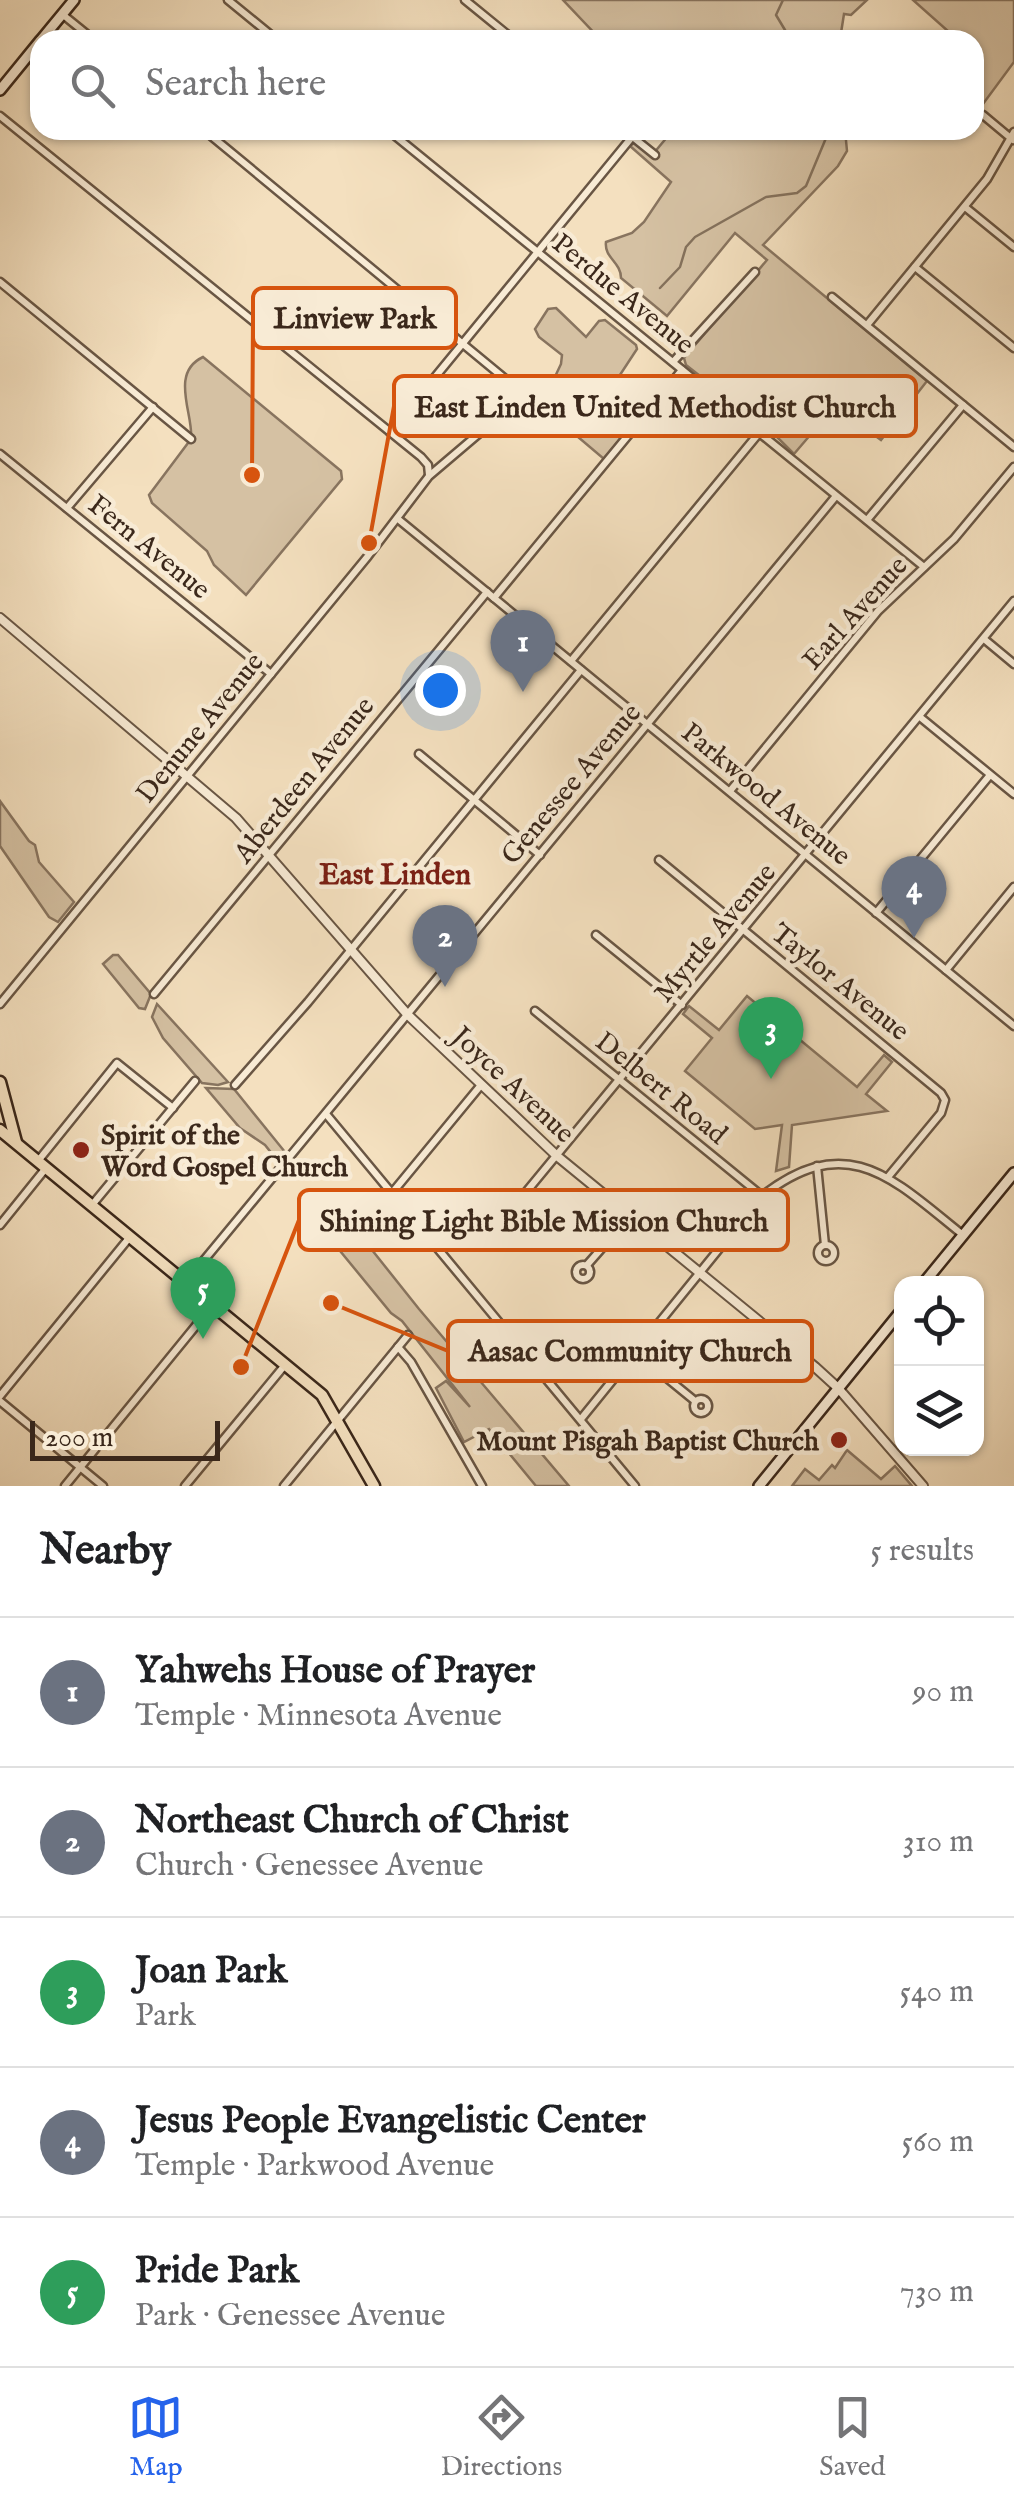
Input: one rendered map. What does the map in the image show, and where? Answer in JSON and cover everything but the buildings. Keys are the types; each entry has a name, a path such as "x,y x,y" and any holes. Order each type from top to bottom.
{"main road":[{"path":"49,30 74,0"},
{"path":"0,90 30,53"},
{"path":"0,1082 16,1142"},
{"path":"0,1120 6,1101"},
{"path":"0,1130 322,1395 374,1486"},
{"path":"930,1276 1014,1172"},
{"path":"758,1486 894,1320"}],"street":[{"path":"228,0 265,30"},
{"path":"465,0 502,30"},
{"path":"62,14 82,30"},
{"path":"0,116 421,457 428,465 429,476"},
{"path":"867,325 987,179 1013,137 984,116"},
{"path":"216,140 462,343"},
{"name":"Perdue Avenue","path":"400,140 924,568"},
{"path":"390,432 630,140"},
{"path":"636,140 655,156"},
{"path":"965,207 1014,247"},
{"path":"916,267 1014,348"},
{"path":"673,362 756,272"},
{"path":"0,282 191,439"},
{"path":"832,296 1014,447"},
{"name":"Denune Avenue","path":"0,1004 398,519 429,476 513,400 515,387 462,343"},
{"name":"Aberdeen Avenue","path":"154,994 682,370"},
{"path":"867,520 962,404"},
{"path":"67,508 153,407"},
{"path":"570,661 759,433"},
{"name":"Fern Avenue","path":"0,454 271,674"},
{"name":"Earl Avenue","path":"730,791 878,611 954,538 1014,467"},
{"name":"Genessee Avenue","path":"185,1283 836,496"},
{"name":"Parkwood Avenue","path":"398,519 1014,1026"},
{"name":"Myrtle Avenue","path":"522,1197 1014,601"},
{"name":"Joyce Avenue","path":"0,618 236,818 407,1014 557,1156 838,1388 923,1486"},
{"path":"984,639 1014,664"},
{"path":"236,1085 581,670"},
{"path":"920,718 1014,794"},
{"path":"419,754 540,855"},
{"path":"876,913 990,774"},
{"name":"Taylor Avenue","path":"659,860 936,1088 945,1100 941,1112 888,1177"},
{"path":"946,970 1014,887"},
{"path":"596,935 682,1005"},
{"name":"Delbert Road","path":"535,1011 762,1196"},
{"path":"0,1225 117,1063 173,1108"},
{"path":"92,1206 194,1081"},
{"path":"392,1193 481,1085"},
{"path":"326,1114 635,1486"},
{"path":"581,1419 762,1196 788,1176 817,1166 858,1165 888,1177 963,1235"},
{"path":"817,1166 825,1245"},
{"path":"587,1265 630,1216"},
{"path":"103,1486 0,1398 130,1238"},
{"path":"65,1486 212,1306"},
{"path":"284,1486 408,1334"},
{"path":"398,1348 411,1362 482,1486"},
{"path":"635,1352 695,1401"},
{"path":"185,1486 285,1365"}],"shaded area":[{"path":"563,0 867,0 851,15 844,14 841,30 592,30"},
{"path":"913,0 1014,0 1014,62 984,103 984,30 947,30"},
{"path":"665,140 846,140 847,151 838,166 763,245 927,381 881,440 835,406 794,454 686,365 684,358 767,260 735,233 667,316 621,278 606,242 632,233 644,222 671,182 630,146 636,141 653,154"},
{"path":"556,308 586,337 599,321 605,320 636,345 614,384 644,409 604,459 545,409 543,402 562,355 535,329 548,309"},
{"path":"203,357 341,471 342,479 246,595 214,565 207,551 152,503 149,495 191,439 185,384 193,364"},
{"path":"0,801 35,845 39,862 74,902 58,922 49,917 0,846"},
{"path":"118,955 151,994 145,1009 139,1008 103,964"},
{"path":"747,996 857,1087 884,1055 892,1062 866,1094 887,1111 792,1125 789,1167 776,1171 782,1125 755,1129 685,1071 712,1038 683,1014 689,1006 719,1030"},
{"path":"157,1004 228,1082 202,1083 163,1038 152,1017"},
{"path":"206,1088 234,1089 285,1152 284,1158 277,1160 265,1145 240,1128"},
{"path":"325,1191 569,1486 536,1486 489,1429 464,1442 436,1388 446,1381 470,1407 304,1207"},
{"path":"847,1450 881,1479 895,1466 912,1486 792,1486 805,1469 819,1480 832,1465 835,1468"}],"waterway":[{"path":"783,0 776,15 785,30"},
{"path":"660,288 680,267 686,247 695,237 766,197 797,193 806,186 825,140"}],"place":[{"name":"Linview Park","path":"252,475"},
{"name":"East Linden United Methodist Church","path":"369,543"},
{"name":"Yahwehs House of Prayer","path":"523,692"},
{"name":"Jesus People Evangelistic Center","path":"914,938"},
{"name":"Northeast Church of Christ","path":"445,987"},
{"name":"Joan Park","path":"771,1079"},
{"name":"Spirit of the Word Gospel Church","path":"81,1150"},
{"name":"Aasac Community Church","path":"331,1303"},
{"name":"Pride Park","path":"203,1339"},
{"name":"Shining Light Bible Mission Church","path":"241,1367"},
{"name":"Mount Pisgah Baptist Church","path":"839,1440"}],"district":[{"name":"East Linden","path":"395,874"}]}
